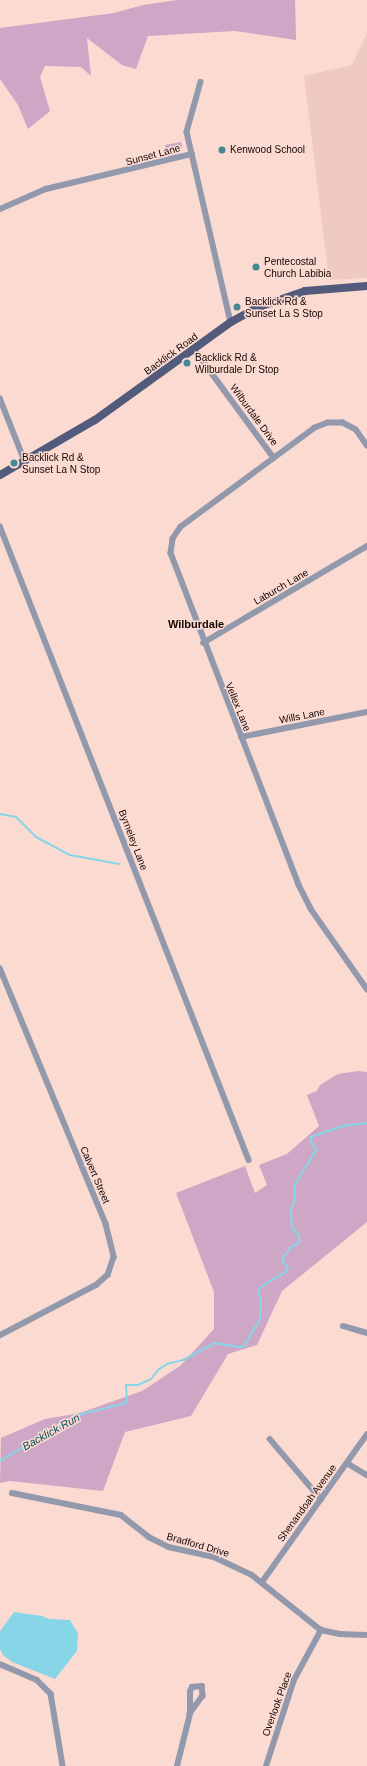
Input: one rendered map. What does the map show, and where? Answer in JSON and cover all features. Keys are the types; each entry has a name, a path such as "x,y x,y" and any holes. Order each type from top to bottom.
{"main road":[{"name":"Backlick Road","path":"0,475 95,420 231,322 256,308 285,296 323,289 367,286"}],"street":[{"path":"192,154 188,138 187,124 201,82"},
{"name":"Sunset Lane","path":"0,209 39,191 192,154 231,322"},
{"name":"Wilburdale Drive","path":"194,349 274,458 315,428 328,423 350,426 360,435 367,446"},
{"path":"0,398 25,461"},
{"name":"Vellex Lane","path":"274,458 187,522 173,539 172,562 203,643 308,902 367,989"},
{"name":"Byrneley Lane","path":"0,526 249,1160"},
{"name":"Laburch Lane","path":"203,643 367,546"},
{"name":"Wills Lane","path":"241,737 367,712"},
{"name":"Calvert Street","path":"0,968 106,1224 114,1257 108,1275 97,1285 0,1336"},
{"path":"343,1326 367,1333"},
{"name":"Shenandoah Avenue","path":"262,1582 367,1434"},
{"path":"270,1439 321,1499"},
{"path":"347,1463 367,1475"},
{"name":"Bradford Drive","path":"12,1493 121,1515 160,1543 176,1550 224,1560 262,1582 321,1630 340,1634 367,1635"},
{"name":"Overlook Place","path":"266,1766 294,1680 321,1630"},
{"path":"0,1664 37,1680 51,1694 63,1766"},
{"path":"177,1766 190,1714 190,1692 192,1687 202,1686 203,1696 190,1714"}],"shaded area":[{"path":"177,0 295,0 296,40 235,31 148,36 136,69 122,65 87,38 91,76 81,67 45,66 40,77 50,111 28,129 18,105 0,79 0,28 114,13 143,5"},
{"path":"367,33 367,278 329,280 304,76 352,65"},
{"path":"181,142 182,147 179,153 168,157 165,145"},
{"path":"358,1071 367,1072 367,1222 282,1291 257,1345 228,1354 191,1416 125,1432 103,1491 10,1481 0,1483 1,1438 45,1419 80,1413 142,1391 180,1366 214,1329 214,1292 176,1193 245,1166 255,1193 267,1185 259,1165 287,1154 319,1126 307,1095 317,1091 320,1085 338,1074"}],"water":[{"path":"14,1612 42,1616 49,1619 70,1620 78,1633 77,1651 55,1679 12,1662 3,1655 0,1649 0,1631"}],"waterway":[{"path":"0,814 16,817 36,837 70,855 119,864"},
{"name":"Backlick Run","path":"0,1461 78,1415 127,1403 126,1385 138,1385 151,1379 158,1370 167,1364 183,1360 215,1343 240,1347 244,1346 260,1319 261,1301 258,1292 262,1286 287,1271 288,1268 283,1262 283,1258 290,1248 299,1243 299,1235 292,1229 291,1209 295,1199 294,1186 316,1150 310,1141 311,1137 343,1126 367,1123"}],"place":[{"name":"Kenwood School","path":"222,150"},
{"name":"Pentecostal Church Labibia","path":"256,267"},
{"name":"Backlick Rd & Sunset La S Stop","path":"237,307"},
{"name":"Backlick Rd & Wilburdale Dr Stop","path":"187,363"},
{"name":"Backlick Rd & Sunset La N Stop","path":"14,463"}],"district":[{"name":"Wilburdale","path":"196,624"}]}
